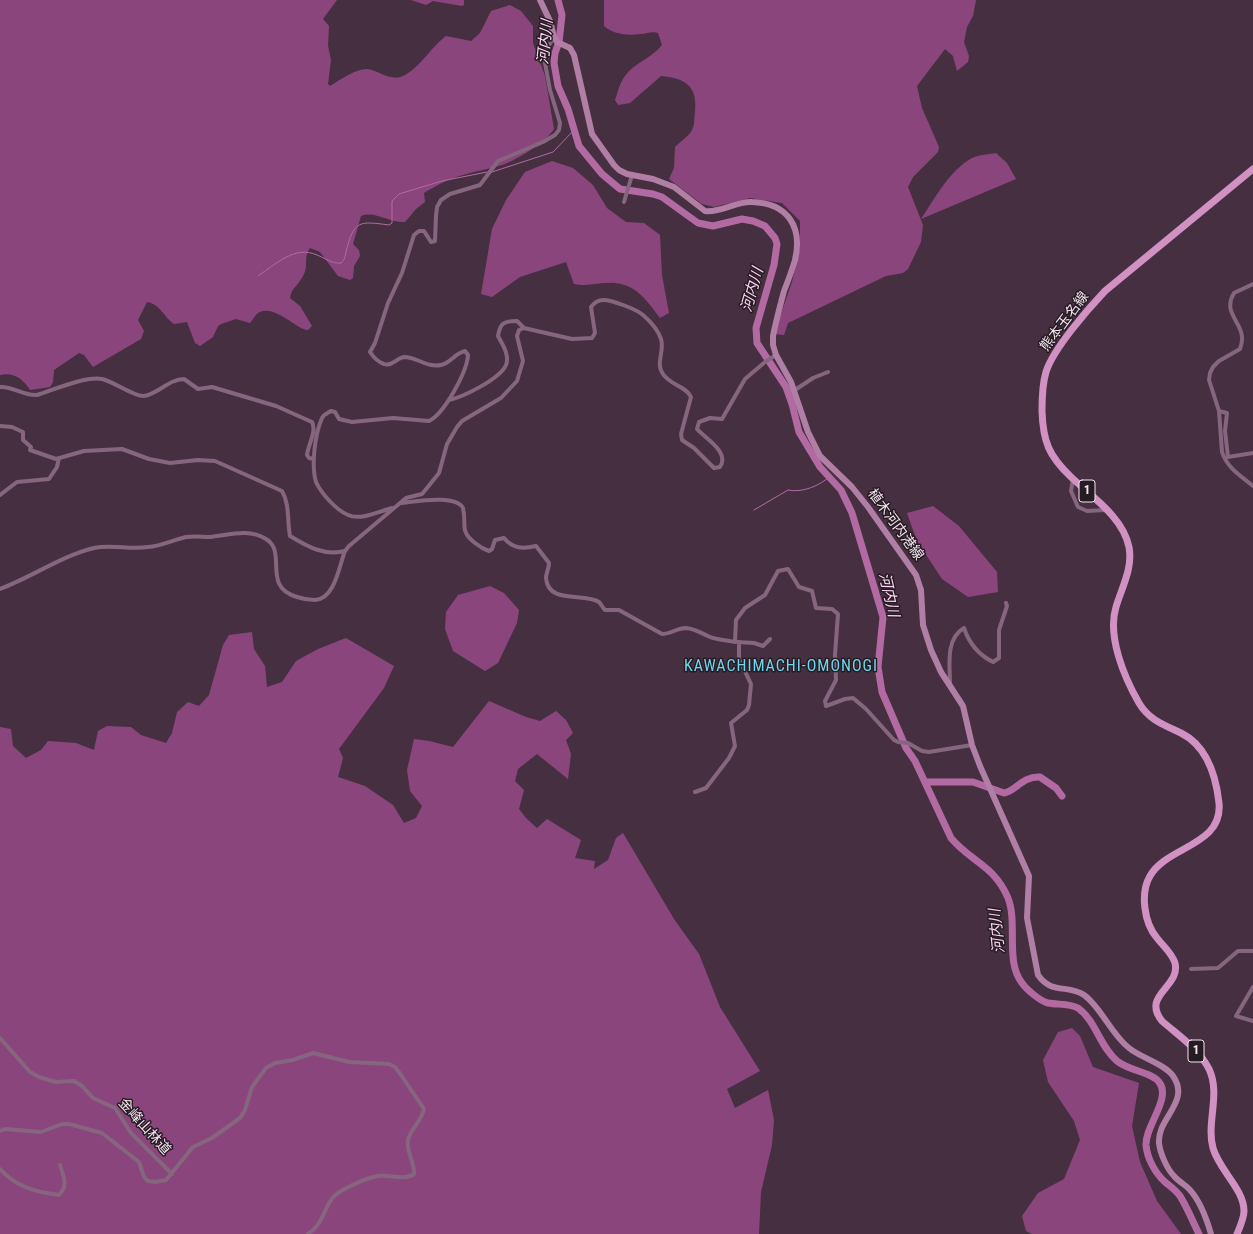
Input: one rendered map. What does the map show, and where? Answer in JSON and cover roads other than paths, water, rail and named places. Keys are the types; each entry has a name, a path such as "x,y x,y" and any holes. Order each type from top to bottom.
{"main road":[{"path":"540,0 550,21 556,39"},
{"name":"植木河内港線","path":"556,39 570,48 574,55 592,134 619,170 674,187 705,211 752,202 772,206 789,215 793,224 796,251 773,336 774,357 795,390 808,432 820,456 852,487 916,575 921,590 922,617 926,636 941,672 963,706 972,745 980,766 1029,876 1027,918 1038,975 1042,981 1050,987 1084,995 1122,1042 1139,1056 1169,1071 1174,1076 1179,1094 1176,1104 1160,1135 1160,1149 1173,1175 1191,1191 1196,1199 1211,1234"},
{"name":"熊本玉名線","path":"1237,1234 1244,1211 1243,1205 1241,1197 1216,1159 1212,1147 1214,1092 1210,1072 1200,1055 1157,1015 1155,1007 1159,996 1173,977 1175,967 1172,958 1156,938 1149,926 1145,902 1146,886 1152,873 1159,865 1206,836 1217,820 1218,800 1212,772 1204,752 1191,738 1158,723 1146,713 1139,702 1118,654 1113,638 1115,609 1129,567 1129,550 1127,539 1120,526 1106,510 1054,459 1046,442 1043,424 1042,386 1047,369 1056,352 1089,308 1109,287 1253,169"}],"street":[{"path":"556,39 546,50 544,63 550,90 560,122 559,130 555,135 543,142 498,161 480,185 450,194 441,200 437,207 435,240 431,242 424,231 419,230 414,235 402,273 388,303 375,343 370,352 374,359 385,365 389,365 402,357 435,365 448,363 460,352 467,353 467,363 448,400 440,414 429,421 393,418 352,422 339,419 335,412 331,411 322,418 314,450 315,475 320,489 331,502 348,516 362,516 397,505 445,500 458,502 463,508 464,527 467,537 483,549 489,551 492,549 496,540 504,538 510,545 530,549 536,546 549,563 546,580 549,586 560,596 591,599 599,602 605,610 619,610 662,634 670,634 680,628 686,628 703,632 710,637 737,642 754,642 763,646 770,639"},
{"path":"624,202 632,175"},
{"path":"1253,284 1234,294 1230,304 1232,316 1242,331 1243,337 1240,349 1219,361 1213,367 1209,380 1219,411 1224,459 1228,466 1253,486"},
{"path":"448,400 461,396 498,375 506,364 506,353 498,336 502,323 505,321 517,322 524,328 572,340 592,338 596,333 591,307 595,302 602,300 627,307 642,314 658,331 663,346 659,365 664,376 673,384 689,392 691,396 681,434 682,440 694,448 708,462 717,468 722,464 721,452 702,436 697,429 699,422 704,419 722,419 745,379 765,362 774,357"},
{"path":"0,589 24,580 65,558 95,548 109,546 149,547 187,537 211,537 243,533 265,538 273,546 279,584 284,592 304,599 320,599 330,591 345,551 358,537 406,498 422,494 434,481 440,473 447,444 462,421 501,398 517,381 523,362 517,336 519,330 524,328"},
{"path":"795,390 813,378 828,372"},
{"path":"0,387 6,387 29,396 96,378 115,383 139,396 145,396 184,378 198,389 212,387 276,406 312,422 313,431 307,455 309,458 314,458"},
{"path":"1219,411 1227,413 1225,431 1228,457 1253,454"},
{"path":"0,426 12,428 22,432 23,440 31,447 30,450 59,458 84,451 109,448 122,449 149,459 170,463 198,460 215,462 282,491 288,502 288,524 290,536 314,549 336,553 345,551"},
{"path":"0,495 17,482 48,479 55,471 59,458"},
{"path":"1073,479 1071,491 1078,507 1087,511 1106,510"},
{"path":"695,792 706,788 730,758 735,746 731,723 747,710 749,705 751,684 739,659 736,620 745,608 765,595 778,571 788,569 799,586 812,591 816,608 832,609 838,614 835,655 836,680 824,704 826,706 845,699 853,698 866,709 898,742 908,743 922,751 929,752 972,745"},
{"path":"950,684 950,650 954,638 958,632 964,628 968,640 977,651 993,662 997,661 999,658 998,630 1007,606 1006,603"},
{"path":"1191,969 1218,968 1238,951 1253,951"},
{"path":"1253,986 1236,1016 1253,1021"},
{"name":"金峰山林道","path":"0,1038 30,1072 39,1077 56,1082 74,1081 82,1086 92,1098 115,1108 130,1133 172,1174"},
{"path":"0,1131 5,1129 41,1132 62,1124 69,1124 107,1136 139,1162 144,1177 148,1181 155,1182 166,1180 193,1147 217,1134 240,1118 252,1087 261,1073 275,1063 293,1060 313,1053 349,1062 389,1064 395,1067 424,1109 423,1116 408,1138 408,1148 414,1174 406,1178 389,1175 369,1178 340,1192 330,1202 319,1225 308,1234"},
{"path":"0,1168 6,1176 28,1190 59,1195 64,1190 65,1183 60,1165"}],"waterway":[{"name":"河内川","path":"558,0 562,15 559,42 555,53 554,63 558,86 568,109 579,146 602,174 620,189 653,194 662,197 698,223 713,226 742,219 753,221 765,226 775,238 777,244 774,265 756,328 757,343 786,387 799,432 820,467 841,490 852,513 883,617 878,667 882,692 906,748 915,761 951,838 966,853 996,878 1008,898 1011,908 1014,964 1022,983 1034,995 1045,1002 1071,1005 1078,1008 1084,1013 1094,1027 1106,1049 1117,1061 1151,1076 1159,1082 1162,1089 1162,1096 1147,1137 1146,1145 1148,1155 1158,1174 1180,1196 1199,1234"},
{"path":"492,172 553,152 574,130"},
{"path":"258,276 286,257 301,252 317,255 332,262 341,263 345,258 349,241 355,228 364,223 389,225 392,223 392,201 399,194 442,181 487,172"},
{"path":"754,510 788,490 805,490 816,486 830,476"},
{"path":"926,782 973,782 1004,793 1012,790 1028,779 1040,777 1056,788 1062,796"}],"district":[{"name":"KAWACHIMACHI-OMONOGI","path":"781,667"}]}
